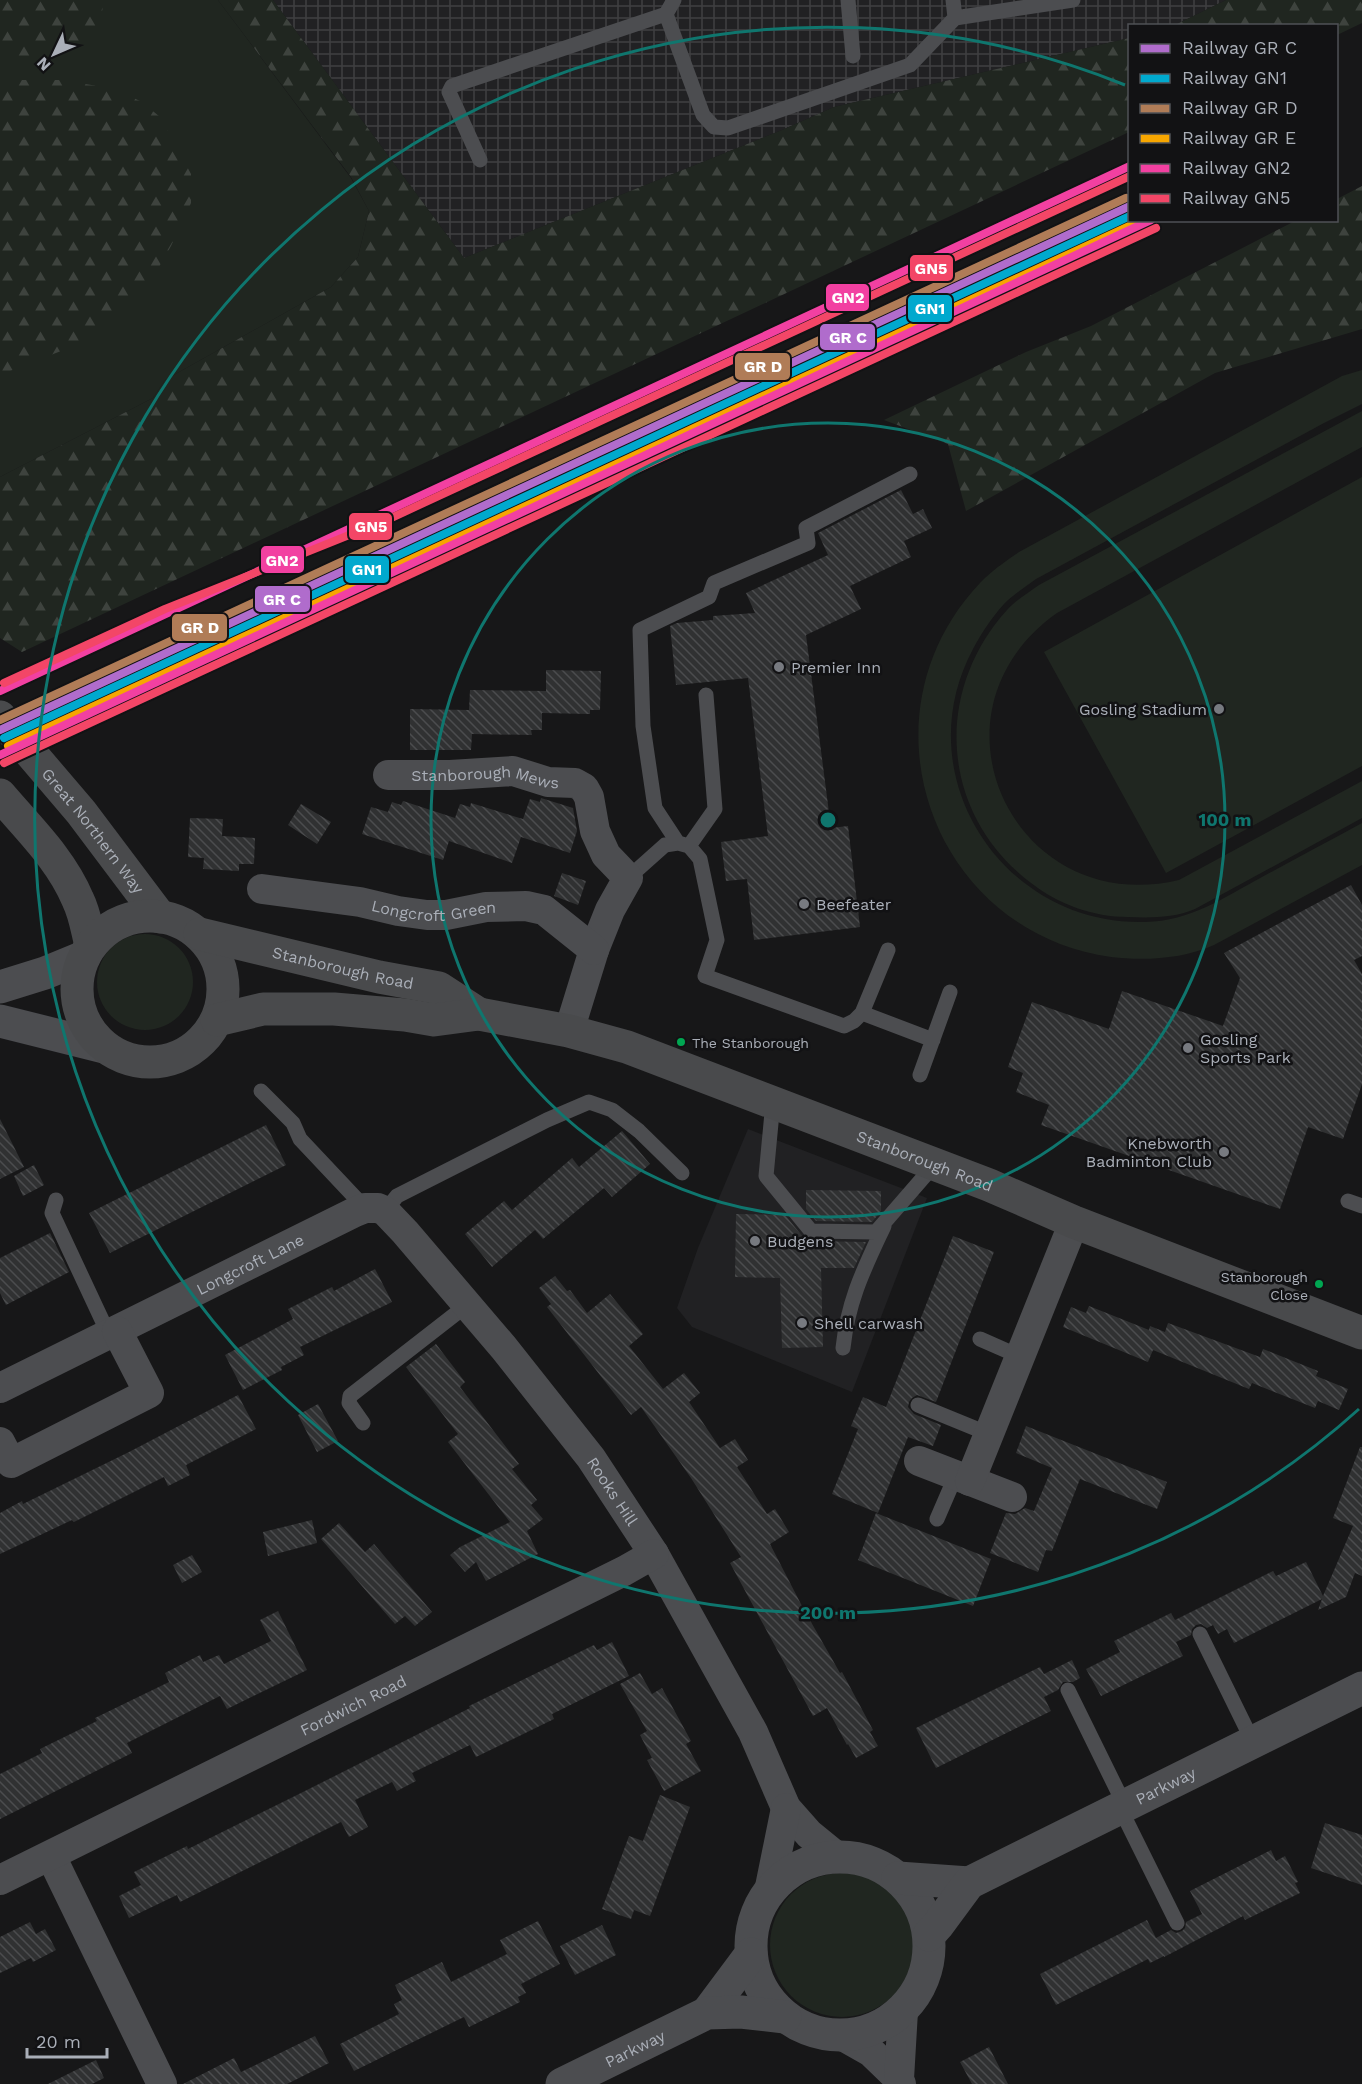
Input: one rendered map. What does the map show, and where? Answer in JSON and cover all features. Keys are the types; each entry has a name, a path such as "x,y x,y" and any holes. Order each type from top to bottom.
{"main road":[{"name":"Great Northern Way","path":"0,717 81,812 160,917"},
{"path":"0,795 65,874 79,901 88,951"},
{"path":"141,916 160,917 182,924 200,934 215,954 222,977 223,999 217,1020 204,1039 187,1053 167,1061 145,1063 124,1058 104,1047 87,1029 76,991 79,974 88,951 105,931 122,921 141,916"},
{"name":"Stanborough Road","path":"200,934 379,977 439,988 479,1014"},
{"name":"Stanborough Road","path":"217,1020 263,1009 334,1009 434,1020 479,1014 569,1031 627,1047 773,1102 935,1164 1074,1222 1362,1333"}],"street":[{"name":"Stanborough Mews","path":"388,775 450,775 513,771 548,782 575,783 584,788 589,797 595,831 606,855 628,878"},
{"path":"569,1031 609,910 628,878"},
{"name":"Longcroft Green","path":"262,889 360,902 427,915 446,915 486,907 526,906 544,910 594,950"},
{"path":"0,987 45,973 88,951"},
{"path":"0,1021 104,1047"},
{"name":"Rooks Hill","path":"375,1210 405,1232 504,1348 591,1458 654,1554 753,1732 786,1808 809,1834 836,1856"},
{"name":"Longcroft Lane","path":"0,1388 375,1210"},
{"path":"963,1478 988,1434 1074,1222"},
{"path":"4,1458 149,1393 113,1333"},
{"path":"920,1461 1012,1497"},
{"name":"Fordwich Road","path":"0,1880 624,1571 654,1554"},
{"name":"Parkway","path":"929,1935 969,1883 1361,1691"},
{"path":"770,1887 793,1868 836,1856 852,1856 881,1865 905,1884 922,1909 929,1935 928,1961 919,1988 903,2011 883,2024 863,2032 841,2035 818,2032 785,2017 760,1987 751,1962 750,1936 757,1910 770,1887 786,1808"},
{"path":"51,1856 162,2084"},
{"path":"898,1878 969,1883"},
{"name":"Parkway","path":"707,2013 741,1964 751,1954"},
{"path":"900,2081 903,2011"},
{"name":"Parkway","path":"562,2084 707,2013 741,2012 785,2017"},
{"path":"841,2035 872,2052 900,2081"}],"lane":[{"path":"480,160 449,92 452,86 666,14 674,0"},
{"path":"848,0 853,56"},
{"path":"953,0 955,18"},
{"path":"666,14 703,115 714,127 728,128 909,65 955,18 1073,0"},
{"path":"888,950 862,1013 854,1021 844,1026 705,976 717,940 700,859 683,844 655,808 643,726 640,630 709,597 714,583 808,543 806,528 910,474"},
{"path":"628,878 665,845 683,844 715,809 706,695"},
{"path":"920,1076 950,992"},
{"path":"862,1013 933,1040"},
{"path":"261,1091 292,1123 300,1138 375,1210 397,1196 547,1120 589,1102 612,1110 639,1131 682,1173"},
{"path":"773,1102 766,1176 811,1231 876,1232 935,1164"},
{"path":"56,1200 52,1213 113,1333"},
{"path":"843,1348 852,1298 888,1218"},
{"path":"363,1424 349,1403 350,1396 467,1305"},
{"path":"980,1339 1019,1356"},
{"path":"918,1405 988,1434"},
{"path":"937,1519 963,1478"},
{"path":"1200,1634 1253,1742"},
{"path":"1068,1690 1177,1923"}],"shaded area":[{"path":"273,0 1226,0 1177,24 1128,24 1128,38 834,107 464,258"},
{"path":"748,1129 927,1198 852,1392 692,1327 677,1308 698,1248"}],"green space":[{"path":"0,0 218,0 351,178 369,211 358,257 331,287 165,380 153,398 0,477"},
{"path":"0,0 101,0 103,5 100,27 77,47 51,58 0,61"},
{"path":"218,0 273,0 464,258 834,107 1128,38 1128,132 22,652 0,638 0,477 153,398 165,380 331,287 358,257 369,211 351,177"},
{"path":"1226,0 1362,0 1362,23 1338,35 1338,24 1177,24"},
{"path":"0,80 62,80 115,89 142,102 160,117 191,174 191,203 171,246 147,288 94,338 0,375"},
{"path":"1362,186 1362,329 1215,373 966,511 948,444 884,420 1026,352 1091,326 1293,222 1338,222 1338,198"},
{"path":"1362,370 1362,404 1036,579 1008,601 991,620 973,649 955,697 951,746 960,792 980,835 1010,871 1049,899 1094,917 1145,922 1162,921 1192,913 1362,823 1362,865 1202,950 1176,956 1137,959 1111,957 1049,939 997,907 957,862 931,810 919,753 922,694 942,636 980,583 1019,552 1342,376"},
{"path":"1362,411 1362,447 1057,613 1015,654 994,702 990,751 1003,798 1031,839 1070,869 1120,884 1179,880 1362,781 1362,818 1195,909 1179,914 1162,917 1102,915 1076,908 1041,890 1001,855 979,823 964,789 957,752 958,715 966,678 983,643 1007,610 1039,585"},
{"name":"Gosling Stadium","path":"1362,477 1362,766 1166,873 1044,652"},
{"path":"136,934 154,934 172,942 185,955 193,973 190,1001 172,1022 154,1030 136,1030 118,1022 105,1009 97,991 97,973 105,955 118,942"},
{"path":"842,1873 869,1879 882,1885 893,1894 902,1905 908,1918 914,1945 908,1972 902,1985 893,1996 882,2005 869,2011 842,2017 815,2011 802,2005 791,1996 782,1985 776,1972 770,1945 776,1918 782,1905 791,1894 802,1885 815,1879"}],"building":[{"name":"Premier Inn","path":"901,490 913,514 923,509 932,528 904,541 911,557 850,586 861,609 806,635 831,828 848,826 860,927 754,940 747,879 726,881 721,842 768,836 748,678 676,685 670,626 677,623 713,620 713,616 755,613 746,593 828,555 818,533"},
{"path":"546,670 601,671 600,710 590,710 590,714 542,713 542,730 531,730 532,735 472,734 471,750 410,750 410,709 469,710 470,690 546,691"},
{"path":"541,798 573,808 577,831 570,853 521,837 512,863 449,841 443,860 362,834 371,807 388,812 392,802 401,805 403,801 455,818 460,804 470,807 471,803 523,819 530,799 540,802"},
{"path":"301,804 331,822 317,844 288,825"},
{"path":"190,818 223,819 222,836 255,838 254,864 239,864 239,871 203,869 204,858 188,857"},
{"path":"562,873 586,881 578,905 554,896"},
{"name":"Gosling Sports Park","path":"1351,885 1362,905 1362,956 1354,960 1362,974 1362,1084 1343,1139 1308,1127 1280,1209 1041,1125 1049,1105 1016,1092 1023,1073 1008,1067 1032,1002 1109,1029 1122,991 1223,1026 1240,978 1224,953"},
{"path":"0,1119 24,1167 0,1179"},
{"path":"266,1125 286,1165 110,1253 89,1213"},
{"path":"622,1131 650,1164 612,1197 604,1188 543,1239 535,1230 492,1267 465,1234 504,1201 512,1210 572,1158 579,1167"},
{"path":"34,1165 44,1185 23,1196 14,1176"},
{"path":"806,1190 881,1191 881,1211 872,1222 816,1221 806,1209"},
{"path":"736,1214 785,1215 803,1237 810,1241 866,1242 854,1268 821,1268 823,1347 782,1348 780,1278 735,1277"},
{"path":"50,1233 69,1272 6,1305 0,1293 0,1258"},
{"path":"953,1236 994,1252 936,1402 917,1395 909,1402 908,1407 914,1414 941,1425 933,1446 908,1437 878,1513 832,1494 858,1429 851,1426 863,1397 886,1407"},
{"path":"375,1269 392,1302 300,1347 304,1355 281,1367 282,1370 243,1390 225,1355 293,1319 288,1309 332,1287 334,1291"},
{"path":"555,1276 567,1291 570,1290 587,1313 610,1294 643,1334 629,1346 663,1389 684,1373 700,1393 689,1402 720,1448 735,1439 748,1460 737,1467 767,1514 775,1509 789,1532 770,1544 803,1608 840,1673 842,1672 873,1730 870,1732 878,1746 856,1758 827,1708 813,1716 730,1563 741,1557 691,1478 641,1407 631,1415 547,1307 551,1304 539,1288"},
{"path":"1089,1306 1149,1330 1150,1326 1165,1332 1168,1323 1260,1357 1263,1349 1318,1371 1316,1376 1348,1389 1339,1410 1318,1401 1315,1408 1252,1383 1249,1389 1153,1350 1148,1362 1063,1327 1071,1307 1086,1313"},
{"path":"436,1344 465,1382 460,1387 519,1464 512,1469 537,1500 531,1505 543,1519 527,1531 538,1554 486,1581 476,1562 465,1572 450,1555 460,1547 510,1522 448,1442 458,1434 406,1367"},
{"path":"238,1395 256,1429 186,1465 190,1475 168,1486 164,1477 74,1522 72,1520 0,1554 0,1513 129,1452"},
{"path":"318,1404 338,1441 317,1452 298,1415"},
{"path":"1026,1426 1167,1482 1157,1509 1080,1479 1052,1551 1046,1550 1038,1572 990,1553 1006,1513 1015,1514 1025,1508 1034,1511 1052,1468 1016,1453"},
{"path":"1360,1447 1362,1447 1362,1576 1355,1573 1346,1597 1318,1610 1322,1599 1234,1643 1227,1629 1218,1634 1213,1625 1207,1628 1201,1624 1196,1625 1191,1635 1176,1642 1183,1656 1101,1696 1086,1669 1120,1652 1114,1641 1171,1613 1175,1620 1273,1571 1276,1576 1306,1562 1323,1596 1353,1526 1333,1518"},
{"path":"876,1513 991,1559 973,1606 858,1560"},
{"path":"312,1520 317,1543 268,1556 263,1532"},
{"path":"339,1523 365,1552 374,1544 432,1612 415,1626 405,1616 395,1624 321,1539"},
{"path":"192,1555 202,1572 182,1583 173,1565"},
{"path":"278,1611 307,1670 227,1709 220,1696 127,1743 132,1753 0,1819 0,1774 42,1753 40,1749 97,1721 95,1718 169,1682 165,1673 200,1655 203,1662 219,1655 224,1664 271,1641 260,1620"},
{"path":"612,1642 629,1676 552,1714 554,1719 476,1757 470,1745 412,1773 416,1781 397,1791 392,1782 355,1800 368,1827 349,1837 341,1822 180,1902 177,1895 129,1918 119,1896 141,1885 134,1872 187,1846 188,1849 594,1645 597,1650"},
{"path":"1072,1660 1080,1678 1073,1682 1063,1682 1058,1690 1044,1697 1051,1711 936,1768 916,1728 1040,1667 1044,1674"},
{"path":"640,1673 652,1694 662,1688 691,1741 686,1744 701,1771 664,1791 647,1760 652,1758 640,1735 647,1731 620,1684"},
{"path":"660,1795 690,1807 650,1916 634,1910 631,1919 602,1909 629,1836 643,1841"},
{"path":"1325,1823 1362,1835 1362,1885 1311,1868"},
{"path":"1271,1850 1276,1861 1285,1856 1298,1882 1295,1883 1300,1893 1245,1920 1243,1916 1164,1957 1150,1963 1148,1959 1056,2005 1040,1974 1147,1920 1156,1938 1171,1930 1176,1933 1182,1931 1186,1922 1202,1914 1190,1891"},
{"path":"538,1921 560,1964 521,1984 526,1993 518,1997 520,2002 469,2027 464,2017 354,2071 340,2044 399,2014 394,2004 402,2000 395,1985 442,1962 451,1982 507,1954 500,1940"},
{"path":"30,1922 36,1934 45,1929 56,1950 33,1962 31,1958 0,1973 0,1937"},
{"path":"602,1925 616,1955 575,1975 560,1946"},
{"path":"315,2036 329,2063 287,2084 183,2084 234,2058 241,2072"},
{"path":"989,2047 1008,2084 972,2084 960,2062"},
{"path":"96,2060 104,2078 92,2084 48,2084"}],"transit line":[{"path":"0,720 1126,198"},
{"path":"0,730 1128,207"},
{"path":"8,746 1138,222"}],"rail line":[{"name":"GN2","path":"0,691 1128,167"},
{"name":"GN5","path":"4,683 165,609 389,519 1128,177"},
{"name":"GN1","path":"4,738 1128,217"},
{"name":"GN2","path":"0,755 1147,222"},
{"name":"GN5","path":"4,763 1156,228"}],"place":[{"name":"Premier Inn","path":"779,667"},
{"name":"Gosling Stadium","path":"1219,709"},
{"name":"Beefeater","path":"804,904"},
{"name":"The Stanborough","path":"681,1042"},
{"name":"Gosling Sports Park","path":"1188,1048"},
{"name":"Knebworth Badminton Club","path":"1224,1152"},
{"name":"Budgens","path":"755,1241"},
{"name":"Stanborough Close","path":"1319,1284"},
{"name":"Shell carwash","path":"802,1323"}]}
